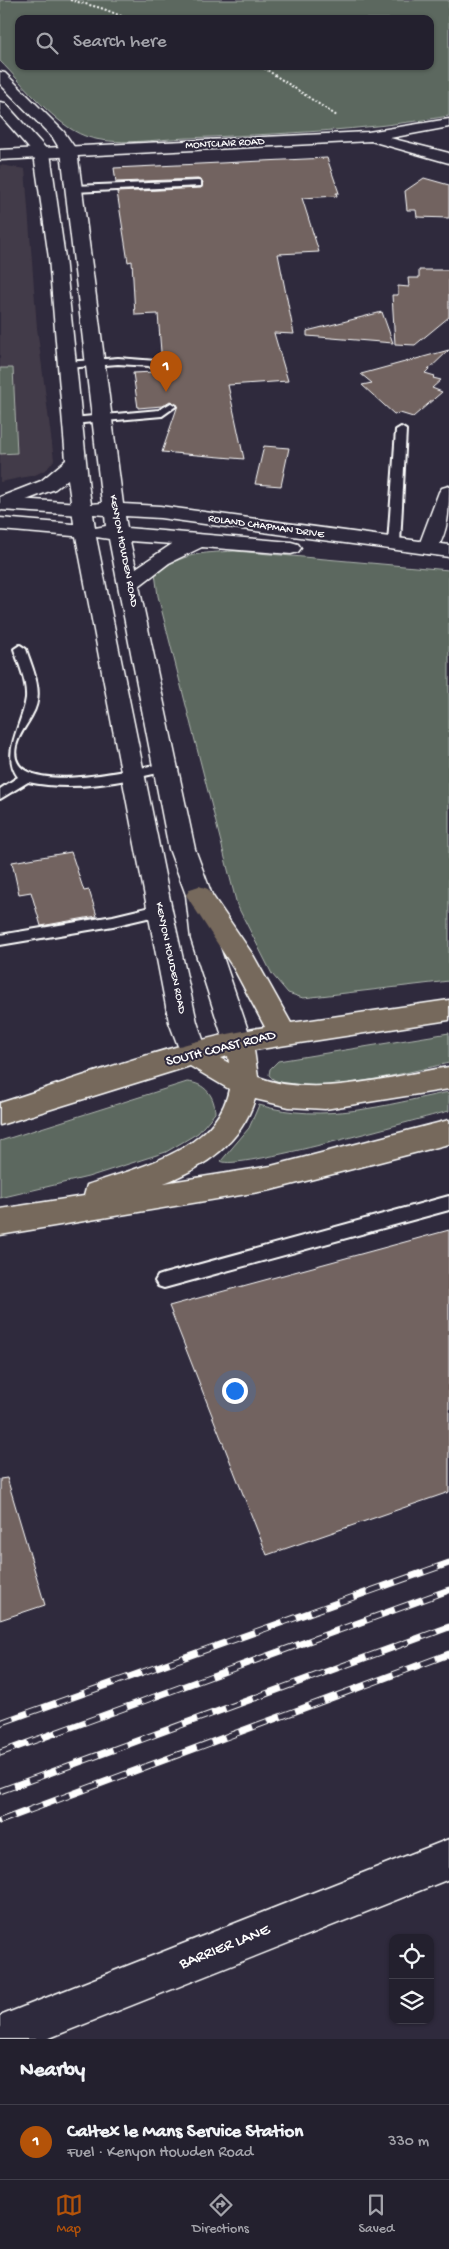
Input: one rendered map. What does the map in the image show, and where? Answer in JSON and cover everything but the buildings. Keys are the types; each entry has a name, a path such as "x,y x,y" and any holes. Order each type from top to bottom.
{"highway":[{"path":"199,895 235,947 268,1003 282,1034"},
{"name":"SOUTH COAST ROAD","path":"0,1114 238,1042 449,1010"},
{"path":"38,1215 171,1168 198,1155 216,1141 232,1120 242,1100 246,1086 244,1062 238,1042"},
{"path":"194,1054 216,1070 246,1086 286,1096 325,1098 449,1078"},
{"path":"0,1222 271,1178 449,1132"}],"street":[{"name":"KENYON HOWDEN ROAD","path":"0,76 59,135 69,152 118,533 130,583 164,767 182,849 199,895 204,939 226,1011 238,1042"},
{"path":"0,106 42,153"},
{"name":"MONTCLAIR ROAD","path":"0,155 368,137 447,123"},
{"path":"447,123 434,137 435,146 449,157"},
{"path":"368,137 449,157"},
{"name":"KENYON HOWDEN ROAD","path":"42,153 57,258 76,462 84,520 159,910 183,1022 194,1054"},
{"path":"57,258 82,257"},
{"path":"62,325 90,324"},
{"path":"0,510 48,485 76,462"},
{"path":"428,548 449,492"},
{"path":"0,510 84,520"},
{"name":"ROLAND CHAPMAN DRIVE","path":"84,520 114,510 160,512 449,551"},
{"name":"ROLAND CHAPMAN DRIVE","path":"84,520 118,533 449,563"},
{"path":"130,583 171,551 203,540"},
{"name":"BARRIER LANE","path":"0,2037 449,1859"}],"lane":[{"path":"74,189 198,184"},
{"path":"67,365 152,363 163,372"},
{"path":"72,420 162,413 171,406"},
{"path":"394,544 400,430"},
{"path":"20,649 32,692 32,703 11,741 9,753 11,762 25,778 36,782 64,783 164,767"},
{"path":"0,795 25,778"},
{"path":"0,940 113,921 159,910"},
{"path":"164,1281 449,1203"}],"path":[{"path":"70,0 119,15"},
{"path":"267,70 368,137"}],"shaded area":[{"path":"0,165 25,169 37,328 54,460 47,469 35,475 0,482"}],"green space":[{"path":"0,0 449,0 449,116 352,128 123,142 97,139 74,131 40,103 0,61"},
{"path":"0,368 13,368 17,453 0,454"},
{"path":"235,551 449,570 449,981 303,998 288,993 272,974 237,905 158,596 155,573 175,561 193,555"},
{"path":"449,1033 449,1063 383,1078 326,1086 301,1086 281,1083 269,1075 270,1069 278,1061"},
{"path":"187,1082 199,1085 208,1091 215,1107 215,1113 198,1133 166,1152 88,1177 0,1198 0,1141"},
{"path":"449,1092 449,1111 291,1152 258,1159 233,1162 221,1161 249,1128 259,1105 307,1113 331,1113 378,1107"}],"railway":[{"path":"0,1723 449,1563"},
{"path":"0,1753 449,1590"},
{"path":"0,1791 449,1627"},
{"path":"0,1821 449,1654"}],"place":[{"name":"Caltex le Mans Service Station","path":"166,392"}]}
